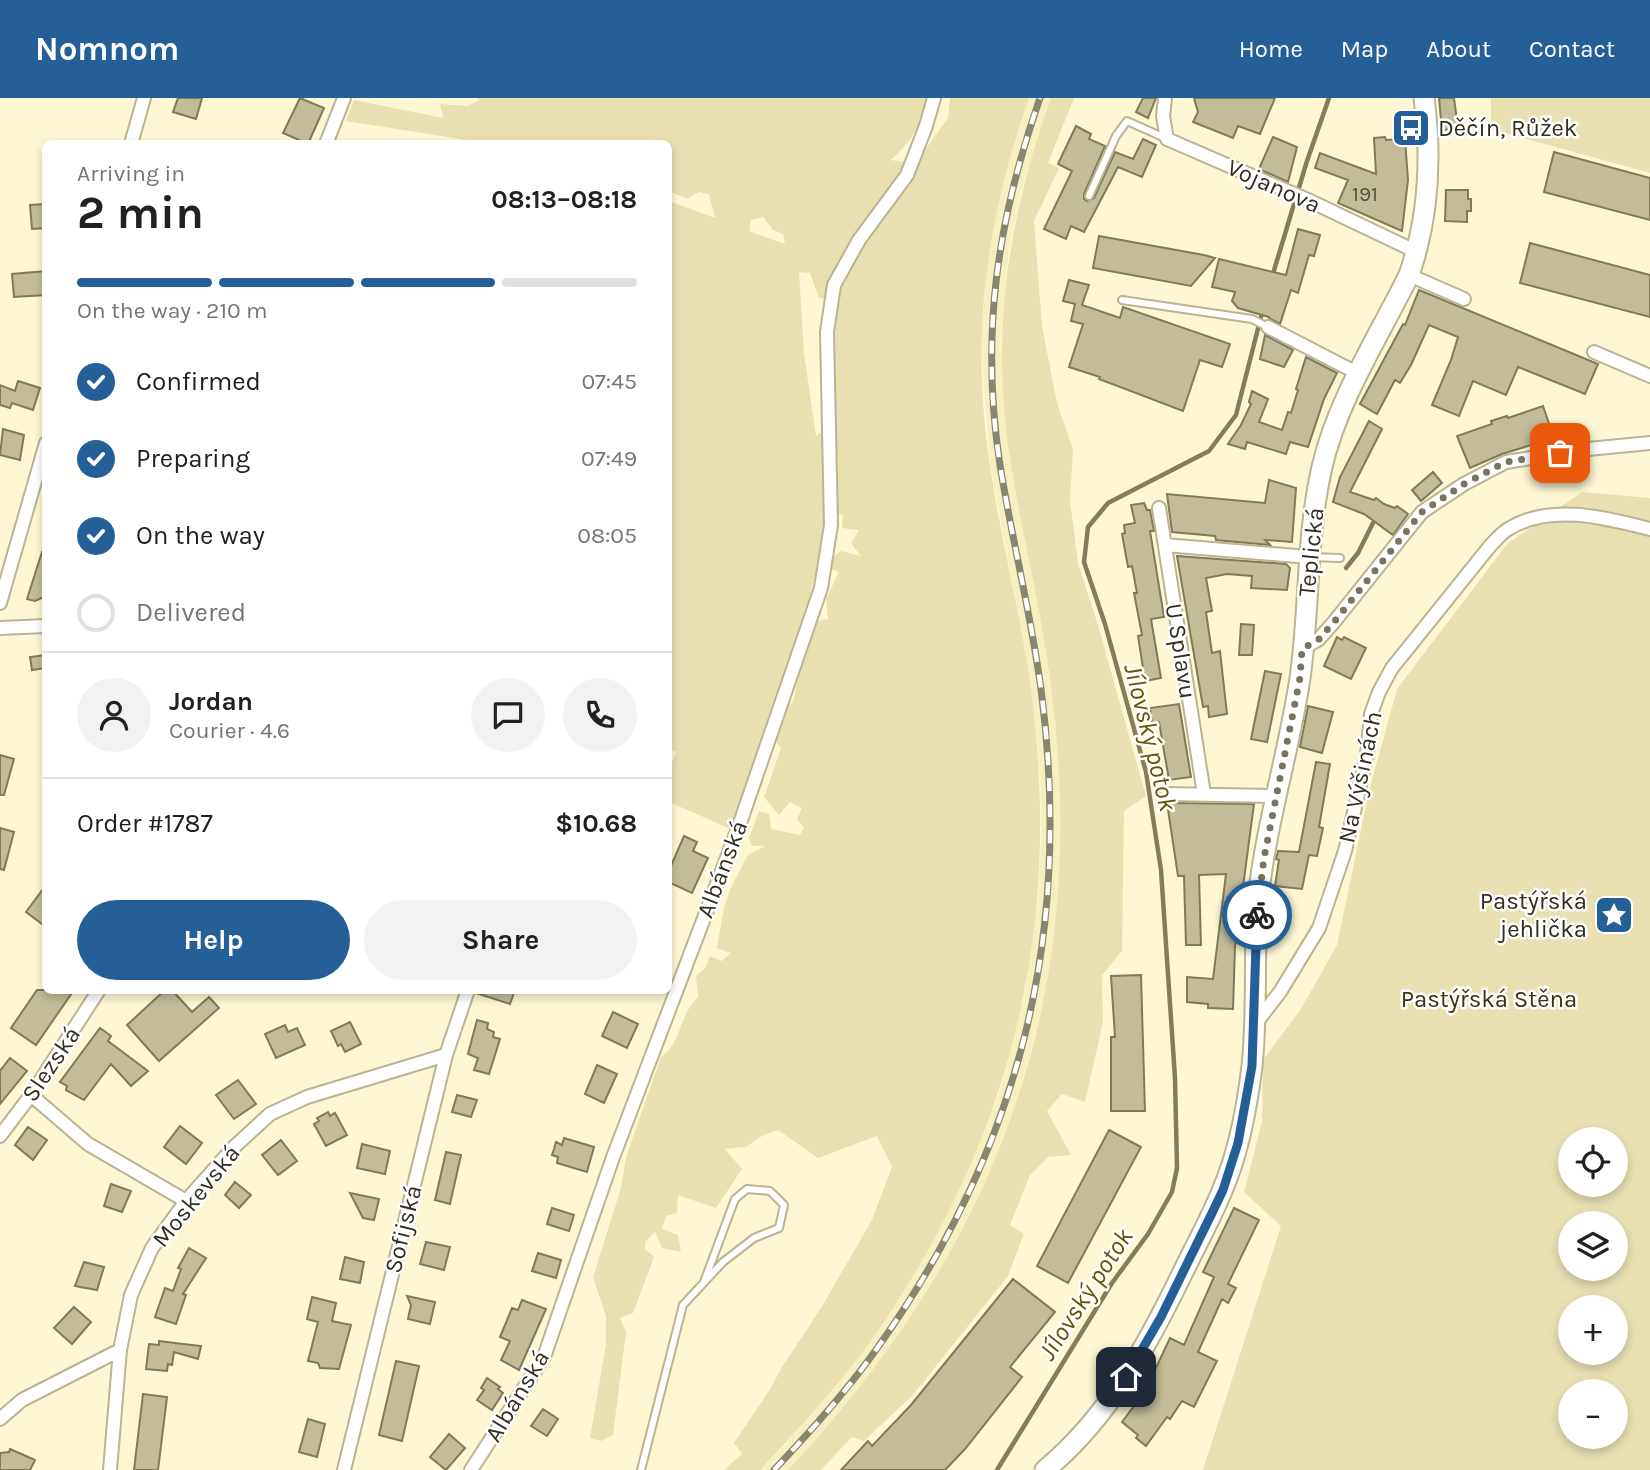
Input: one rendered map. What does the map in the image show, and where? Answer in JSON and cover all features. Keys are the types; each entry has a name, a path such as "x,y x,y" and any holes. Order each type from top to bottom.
{"main road":[{"name":"Teplická","path":"1045,1470 1071,1446 1114,1398 1161,1317 1223,1190 1238,1143 1252,1066 1258,900 1275,796 1300,678 1309,556 1321,470 1336,422 1409,275 1417,251 1428,179 1424,98"}],"street":[{"path":"132,140 144,98"},
{"path":"328,140 344,98"},
{"name":"Albánská","path":"471,1470 544,1357 612,1160 739,827 821,587 831,525 827,332 834,285 859,240 907,175 934,98"},
{"path":"1165,98 1163,116 1167,139"},
{"name":"Vojanova","path":"1167,139 1417,251"},
{"path":"1409,275 1464,299"},
{"path":"1268,327 1359,374"},
{"path":"1594,352 1650,376"},
{"path":"1302,649 1319,639 1334,622 1422,512 1464,484 1506,462 1588,449 1648,446"},
{"path":"0,603 42,457"},
{"name":"U Splavu","path":"1159,508 1203,794"},
{"name":"Na Výšinách","path":"1254,1026 1280,992 1319,928 1345,851 1367,755 1371,715 1378,692 1392,667 1490,546 1508,528 1528,519 1578,514 1650,529"},
{"path":"1165,545 1309,556"},
{"path":"0,628 42,626"},
{"path":"1167,794 1275,796"},
{"name":"Slezská","path":"0,1136 32,1095 96,994"},
{"name":"Sofijská","path":"344,1470 446,1055 467,994"},
{"name":"Moskevská","path":"110,1470 120,1350 131,1296 152,1248 186,1201 233,1148 270,1114 307,1097 446,1055"},
{"path":"32,1095 88,1144 186,1201"},
{"path":"0,1419 22,1400 120,1350"}],"lane":[{"path":"1089,196 1116,136 1127,121 1167,139"},
{"path":"1122,300 1252,319 1268,327"},
{"path":"1309,556 1340,558"},
{"path":"641,1470 683,1305 723,1262 754,1238 779,1228 784,1205 770,1191 747,1189 735,1199 704,1282"}],"shaded area":[{"path":"1029,98 1051,98 1022,188 1009,251 1001,342 1010,461 1043,634 1058,741 1062,843 1059,899 1045,996 1019,1096 985,1185 948,1257 917,1309 885,1356 847,1404 788,1470 760,1470 785,1444 900,1298 930,1247 966,1176 1000,1090 1025,992 1038,897 1041,789 1023,638 990,464 981,342 988,248 1002,183"}],"green space":[{"path":"477,98 926,98 914,132 891,160 907,162 925,150 948,118 950,98 1029,98 1014,144 992,234 982,325 984,418 990,466 1027,662 1039,779 1039,866 1031,950 1015,1032 991,1112 959,1190 919,1267 857,1359 817,1408 760,1470 724,1470 742,1454 734,1443 821,1308 872,1220 892,1167 877,1136 818,1158 778,1130 762,1136 746,1147 725,1149 742,1169 716,1208 678,1195 677,1213 666,1216 662,1229 678,1235 681,1252 662,1248 655,1232 645,1242 645,1249 654,1257 633,1313 620,1318 626,1332 613,1435 601,1441 590,1438 606,1344 606,1316 593,1277 621,1188 626,1157 661,1057 673,1044 687,1011 698,997 696,976 705,968 710,956 722,961 731,953 717,948 724,907 748,855 765,846 752,846 749,838 759,811 769,814 771,829 800,835 804,827 797,819 802,808 790,802 779,815 764,797 781,748 770,735 778,711 793,702 801,666 793,662 733,830 672,803 672,762 676,752 672,750 672,202 715,218 709,194 699,192 687,199 672,192 672,140 467,140 346,121 354,100 443,118 440,104 467,106 480,100","holes":["763,217 773,230 783,234 785,244 749,231 751,220","799,272 810,273 819,298 836,299 831,331 833,424 816,436 804,353","835,514 843,515 842,528 859,530 851,543 861,556 841,551 829,559 828,568 839,572 826,599 828,619 809,622 802,627 818,566 819,552 826,554"]},
{"path":"1051,98 1074,98 1048,163 1059,168 1034,221 1042,326 1057,403 1073,449 1070,501 1078,563 1146,796 1124,811 1122,951 1102,975 1103,1022 1085,1102 1062,1094 1047,1111 1071,1155 1048,1157 1030,1175 1010,1225 1024,1234 1008,1276 913,1395 864,1441 852,1437 821,1470 788,1470 861,1385 923,1296 974,1205 1014,1110 1041,1011 1057,908 1060,801 1051,688 1011,465 1002,370 1003,324 1013,234 1023,189"},
{"path":"1491,98 1650,98 1650,173 1491,129"},
{"name":"Pastýřská Stěna","path":"1582,492 1650,498 1650,1470 1203,1470 1281,1226 1244,1192 1262,1121 1263,1060 1301,1009 1337,945 1369,791 1397,689 1507,544"}],"building":[{"path":"178,98 202,98 196,119 173,112"},
{"path":"300,98 324,108 310,140 299,140 283,133"},
{"path":"1143,98 1156,98 1148,118 1136,112"},
{"path":"1194,98 1275,98 1260,134 1238,126 1233,138 1193,122 1198,112"},
{"path":"1439,98 1454,98 1458,129 1442,130"},
{"path":"1076,126 1091,134 1089,139 1105,146 1084,194 1087,201 1094,198 1115,152 1133,159 1143,139 1156,145 1142,177 1118,167 1084,232 1071,226 1066,239 1044,229 1072,171 1058,164"},
{"path":"1273,137 1297,147 1288,182 1259,169"},
{"path":"1385,137 1386,140 1405,139 1408,180 1402,231 1338,203 1348,180 1315,168 1320,153 1376,174 1374,138"},
{"path":"1554,152 1650,178 1650,220 1544,192"},
{"path":"1446,190 1468,190 1471,211 1467,211 1467,222 1445,221"},
{"path":"42,204 42,228 32,229 30,205"},
{"path":"1298,229 1320,235 1314,256 1309,255 1298,293 1291,290 1280,324 1269,317 1238,308 1232,301 1235,292 1212,287 1219,259 1286,275"},
{"path":"1099,236 1215,258 1191,286 1093,268"},
{"path":"1530,243 1650,275 1650,317 1520,283"},
{"path":"42,271 42,295 14,297 12,274"},
{"path":"1069,280 1089,285 1082,305 1120,318 1123,307 1230,344 1222,367 1200,360 1183,411 1069,367 1083,324 1071,321 1075,304 1063,301"},
{"path":"1419,290 1598,364 1585,394 1518,367 1506,395 1473,381 1459,416 1432,405 1458,337 1429,325 1411,365 1400,383 1395,380 1377,414 1360,404 1403,324 1405,325"},
{"path":"1265,335 1293,350 1284,367 1260,359"},
{"path":"1306,357 1337,373 1324,399 1308,447 1290,442 1286,454 1247,442 1245,449 1228,444 1251,404 1249,402 1252,391 1268,399 1259,422 1282,430 1288,412 1291,413"},
{"path":"18,381 40,388 33,410 12,403 10,408 0,405 0,385 15,391"},
{"path":"1543,406 1554,438 1502,454 1470,468 1457,436 1492,424 1491,421"},
{"path":"1369,421 1382,429 1350,492 1374,500 1376,498 1384,504 1395,508 1397,506 1408,514 1393,535 1364,514 1333,502 1340,477"},
{"path":"3,429 24,435 20,460 0,455"},
{"path":"1433,472 1442,483 1421,501 1412,490"},
{"path":"1269,480 1296,488 1292,542 1265,540 1270,545 1216,540 1215,536 1172,532 1167,494 1265,503"},
{"path":"1144,503 1147,510 1150,510 1154,531 1150,531 1164,617 1151,619 1161,678 1145,681 1138,636 1142,635 1134,593 1137,593 1132,566 1128,567 1122,534 1125,533 1124,525 1135,523 1131,505"},
{"path":"42,552 42,598 35,601 27,599"},
{"path":"1177,556 1286,564 1290,568 1287,590 1251,588 1252,576 1227,574 1206,578 1212,611 1206,612 1212,653 1220,651 1227,714 1209,717 1208,706 1203,707"},
{"path":"1241,624 1254,625 1252,655 1239,655"},
{"path":"1337,637 1342,640 1344,637 1366,648 1351,679 1324,666"},
{"path":"42,656 42,669 32,670 30,657"},
{"path":"1265,671 1281,674 1267,742 1251,739"},
{"path":"1179,704 1191,777 1169,780 1159,722 1152,723 1150,708"},
{"path":"1308,706 1333,712 1322,753 1300,747"},
{"path":"0,755 14,759 4,795 0,795"},
{"path":"1316,762 1330,764 1317,856 1309,855 1302,889 1275,886 1278,851 1299,852"},
{"path":"1167,803 1254,804 1235,947 1233,1009 1208,1008 1208,1004 1187,1002 1187,977 1213,979 1226,874 1199,875 1201,945 1186,945 1184,876 1178,876"},
{"path":"0,828 14,832 4,870 0,869"},
{"path":"684,836 697,842 693,851 708,858 692,893 672,884 672,863"},
{"path":"42,890 42,924 26,912"},
{"path":"1141,975 1145,1111 1111,1111 1111,1037 1115,1037 1111,976"},
{"path":"37,990 42,990 42,994 71,994 36,1045 11,1028"},
{"path":"161,994 176,994 192,1012 209,997 219,1008 159,1061 127,1025"},
{"path":"479,994 514,994 510,1004"},
{"path":"613,1012 638,1024 627,1048 602,1036"},
{"path":"477,1020 488,1023 487,1029 494,1032 493,1037 500,1039 489,1074 474,1070 478,1058 468,1054"},
{"path":"350,1022 361,1044 345,1052 341,1044 338,1046 331,1031"},
{"path":"285,1025 288,1032 297,1028 305,1045 276,1058 265,1034"},
{"path":"100,1028 111,1036 108,1041 148,1071 131,1086 111,1064 84,1100 66,1090 67,1086 60,1082"},
{"path":"10,1058 27,1071 0,1104 0,1071"},
{"path":"597,1065 617,1074 604,1103 585,1094"},
{"path":"238,1080 256,1104 234,1119 216,1095"},
{"path":"457,1095 477,1100 471,1117 452,1112"},
{"path":"328,1112 330,1116 335,1113 347,1135 326,1146 314,1124 319,1121 317,1118"},
{"path":"180,1126 202,1143 186,1164 164,1147"},
{"path":"28,1127 47,1140 33,1160 15,1145"},
{"path":"1109,1130 1141,1147 1068,1283 1037,1266"},
{"path":"564,1138 594,1147 587,1172 557,1163 558,1157 552,1155 556,1142 562,1145"},
{"path":"281,1140 297,1161 278,1175 262,1155"},
{"path":"362,1144 390,1151 385,1174 357,1168"},
{"path":"446,1152 461,1155 450,1204 435,1200"},
{"path":"235,1182 251,1195 239,1208 225,1195"},
{"path":"111,1184 131,1191 122,1212 104,1206"},
{"path":"350,1193 379,1199 374,1220 363,1218"},
{"path":"552,1208 574,1215 569,1231 547,1224"},
{"path":"1234,1208 1259,1220 1228,1284 1236,1288 1228,1303 1222,1299 1198,1352 1217,1361 1194,1407 1182,1401 1146,1446 1136,1438 1138,1435 1122,1422 1145,1391 1170,1338 1184,1345 1214,1277 1203,1272"},
{"path":"426,1242 450,1247 444,1270 420,1264"},
{"path":"189,1248 206,1258 183,1294 186,1295 176,1324 155,1317 165,1288 173,1291 181,1269 178,1268"},
{"path":"538,1253 561,1260 556,1278 532,1271"},
{"path":"345,1257 364,1262 360,1283 340,1279"},
{"path":"84,1262 104,1267 97,1290 75,1286"},
{"path":"1013,1279 1055,1312 1010,1367 1022,1377 965,1449 945,1470 841,1470 868,1441 872,1446 911,1405"},
{"path":"407,1296 435,1302 430,1324 408,1319 411,1305"},
{"path":"312,1297 336,1303 332,1321 351,1325 339,1369 320,1368 318,1363 308,1361 318,1322 307,1319"},
{"path":"522,1300 546,1309 519,1370 501,1360 510,1341 500,1337 512,1308 518,1310"},
{"path":"74,1307 91,1322 72,1344 54,1328"},
{"path":"159,1341 201,1346 198,1359 174,1352 172,1365 168,1364 167,1371 146,1369 149,1344 159,1345"},
{"path":"396,1361 419,1366 402,1441 379,1435"},
{"path":"487,1378 500,1387 498,1389 503,1393 492,1410 477,1400 484,1390 481,1388"},
{"path":"143,1394 167,1397 158,1470 134,1470"},
{"path":"543,1409 558,1419 547,1436 531,1426"},
{"path":"308,1419 325,1424 317,1457 299,1452"},
{"path":"449,1434 465,1448 446,1470 430,1457"},
{"path":"10,1449 35,1460 30,1470 0,1470 0,1453 9,1452"}],"waterway":[{"name":"Jílovský potok","path":"1272,277 1329,98"},
{"name":"Jílovský potok","path":"997,1470 1112,1283 1148,1234 1172,1192 1177,1168 1175,1078 1161,870 1146,772 1105,624 1084,562 1088,527 1108,503 1209,451 1236,415 1263,309"},
{"path":"1346,568 1358,553 1373,523"}],"railway":[{"path":"774,1470 854,1379 927,1271 968,1194 1001,1115 1025,1034 1041,951 1049,866 1049,779 1037,661 1000,465 992,370 996,279 1003,234 1025,144 1040,98"}],"way so far":[{"path":"1257,915 1275,796 1300,678 1302,649 1319,639 1334,622 1422,512 1464,484 1506,462 1560,453"}],"place":[{"name":"Děčín, Růžek","path":"1411,128"},
{"name":"Pastýřská jehlička","path":"1614,915"}],"route":[{"path":"1126,1377 1161,1317 1213,1211 1223,1190 1238,1143 1252,1066 1257,915"}]}
